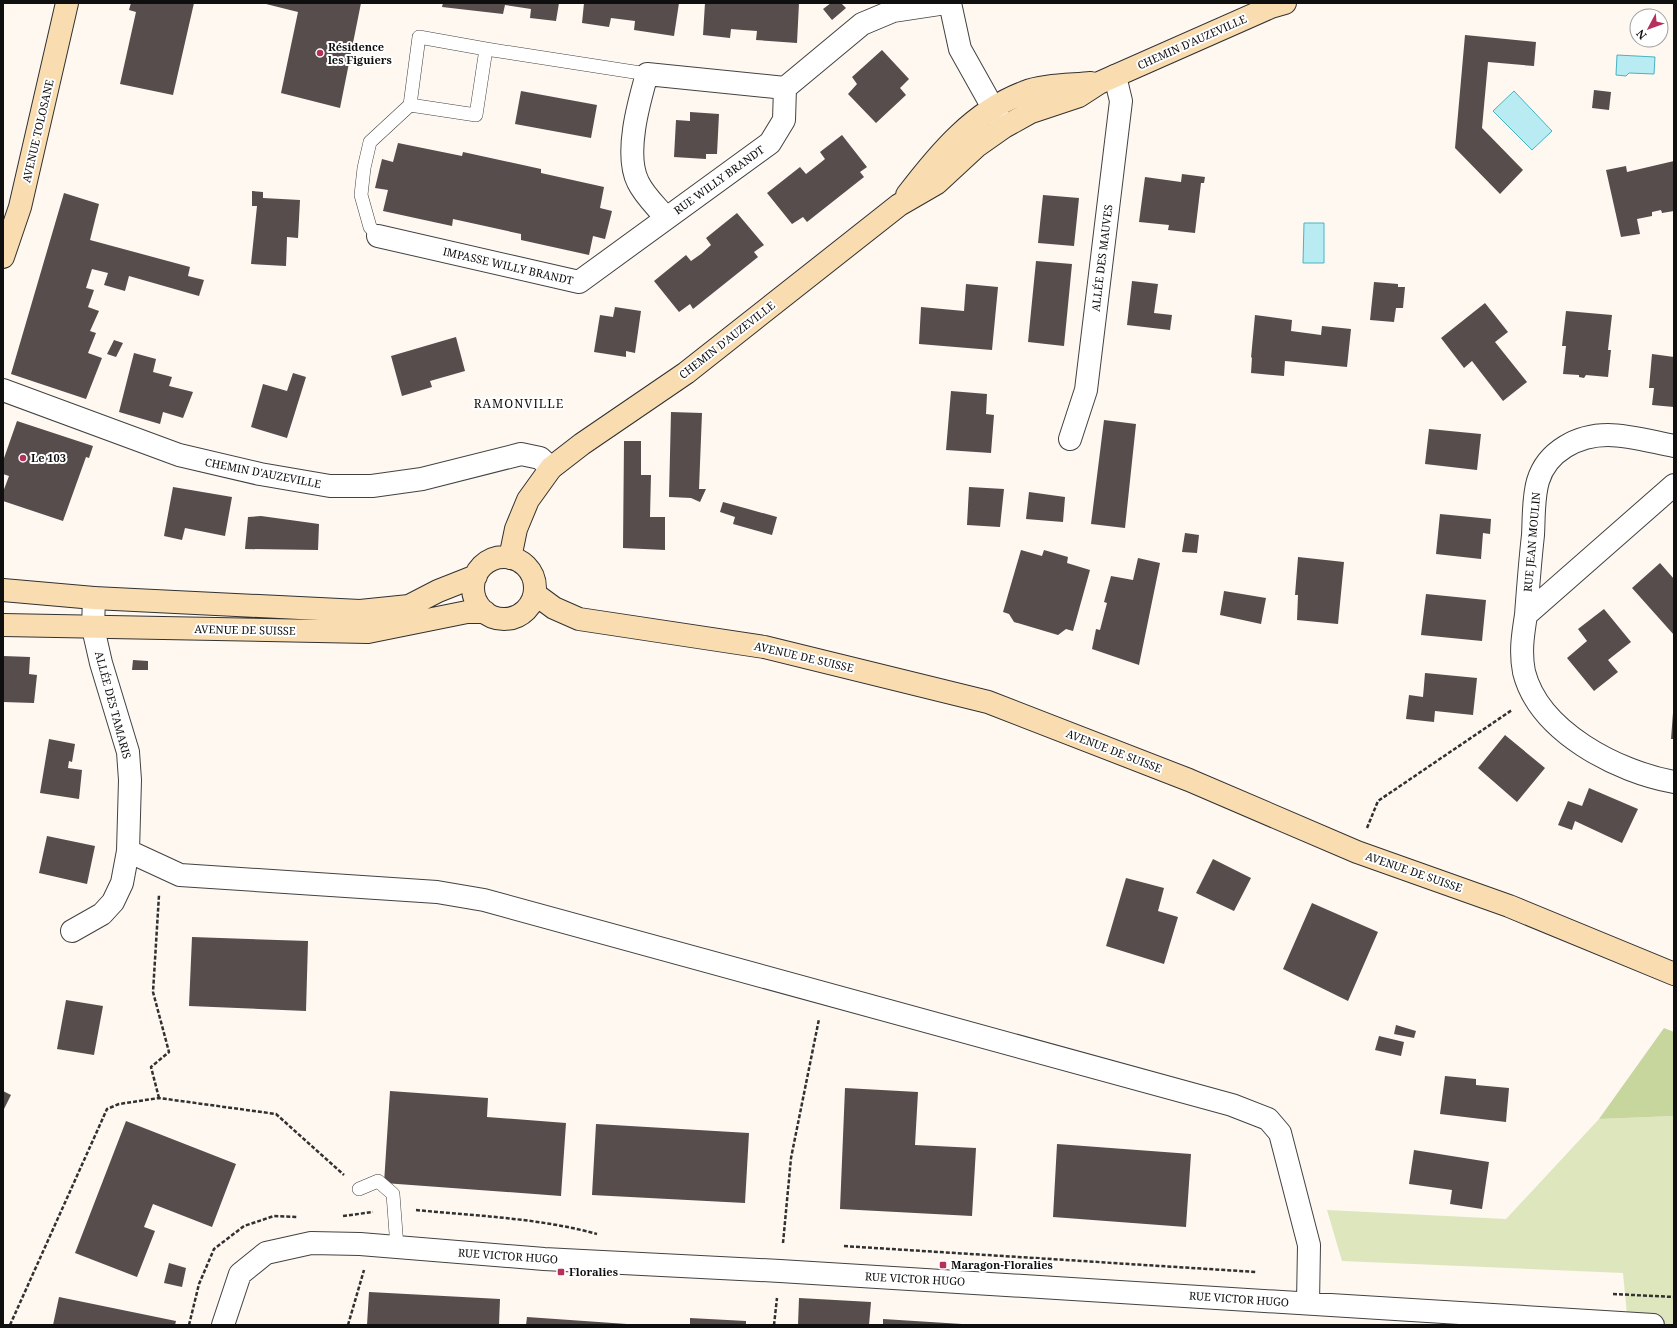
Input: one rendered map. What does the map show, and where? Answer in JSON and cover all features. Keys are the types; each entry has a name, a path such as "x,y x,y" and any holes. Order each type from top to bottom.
{"street":[{"name":"AVENUE TOLOSANE","path":"3,257 20,207 67,3"},
{"path":"647,74 785,88 862,24 893,11 946,3"},
{"path":"950,3 960,49 1004,127"},
{"name":"CHEMIN D'AUZEVILLE","path":"510,558 516,529 528,500 551,468 582,444 686,373 899,205 937,182 977,146 1004,127 1031,112 1079,96 1107,79 1276,4"},
{"name":"RUE WILLY BRANDT","path":"647,74 640,101 633,148 633,171 638,183 666,218 770,143 784,120 785,88"},
{"name":"CHEMIN D'AUZEVILLE","path":"899,205 949,143 993,107 1026,91 1107,79"},
{"name":"ALLÉE DES MAUVES","path":"1070,439 1087,383 1121,101 1107,79"},
{"name":"IMPASSE WILLY BRANDT","path":"378,236 579,282 666,218"},
{"name":"CHEMIN D'AUZEVILLE","path":"3,390 179,455 260,474 330,486 372,486 422,479 521,454 540,458 551,468"},
{"name":"RUE JEAN MOULIN","path":"1674,446 1621,436 1608,435 1587,437 1567,445 1548,462 1538,481 1536,492 1526,615 1521,644 1522,658 1528,684 1534,695 1557,724 1588,747 1616,763 1636,772 1674,782"},
{"name":"RUE JEAN MOULIN","path":"1526,615 1674,485"},
{"path":"496,558 510,558 520,561 527,567 532,575 535,594 529,606 520,614 509,619 496,618 485,612 474,596 474,583 476,576 484,565 496,558"},
{"name":"AVENUE DE SUISSE","path":"3,590 94,598 360,611 409,606 438,590 476,576"},
{"name":"AVENUE DE SUISSE","path":"535,594 554,608 579,620 764,647 988,702 1188,780 1357,852 1509,906 1674,974"},
{"name":"ALLÉE DES TAMARIS","path":"72,931 102,914 113,902 122,883 128,851 130,787 128,752 101,663 93,628 94,598"},
{"name":"AVENUE DE SUISSE","path":"3,625 93,628 368,632 467,612 485,612"},
{"path":"128,851 180,875 437,892 484,900 1232,1105 1268,1119 1280,1133 1309,1245 1308,1303"},
{"name":"RUE VICTOR HUGO","path":"223,1325 240,1274 266,1253 311,1243 360,1244 544,1259 796,1272 1653,1325"}],"lane":[{"path":"378,236 370,227 361,195 364,168 370,142 410,105 419,36 486,49 647,74"},
{"path":"410,105 476,115 486,49"},
{"path":"359,1188 378,1181 393,1194 397,1247"}],"path":[{"path":"1378,801 1534,695"},
{"path":"122,883 160,888 153,992 169,1052 151,1067 159,1098"},
{"path":"783,1243 791,1158 820,1013"},
{"path":"10,1325 107,1109 119,1104 159,1098 276,1114 359,1188"},
{"path":"348,1325 365,1273 360,1244"}],"green space":[{"path":"1664,1028 1674,1032 1674,1116 1599,1119"},
{"path":"1674,1116 1674,1325 1628,1325 1623,1273 1342,1261 1327,1210 1506,1219 1599,1119"}],"water":[{"path":"1617,55 1655,57 1654,74 1629,73 1626,76 1616,75"},
{"path":"1514,91 1552,131 1532,150 1493,111"},
{"path":"1304,223 1324,223 1324,263 1303,263"}],"building":[{"path":"131,3 194,3 173,95 120,84 136,12 129,10"},
{"name":"Résidence les Figuiers","path":"262,3 361,3 340,108 281,93 298,12"},
{"path":"443,3 559,3 556,21 530,18 531,9 505,5 503,14 442,7"},
{"path":"584,3 679,3 674,36 634,30 635,21 611,18 609,27 582,23"},
{"path":"705,3 799,3 797,43 756,40 757,31 731,29 730,38 703,35"},
{"path":"831,3 841,3 846,8 832,20 823,9"},
{"path":"1465,35 1536,42 1534,66 1488,62 1482,128 1523,170 1500,194 1455,148"},
{"path":"882,50 909,79 900,88 906,95 876,123 848,94 857,84 852,77"},
{"path":"1594,90 1611,92 1609,110 1592,108"},
{"path":"521,91 597,105 591,138 515,124"},
{"path":"690,112 719,114 717,154 706,154 706,159 674,157 676,120 690,121"},
{"path":"842,135 867,167 860,172 864,177 807,222 803,217 792,224 767,193 800,167 806,174 825,159 820,152"},
{"path":"398,143 462,156 463,152 541,169 541,173 604,187 600,208 612,211 605,239 593,236 589,255 521,240 521,234 453,219 452,226 383,211 388,190 375,188 382,159 393,162"},
{"path":"1674,161 1674,211 1662,213 1661,210 1652,212 1652,216 1637,219 1640,234 1621,237 1606,170 1626,166 1627,172"},
{"path":"1182,174 1205,177 1204,183 1201,183 1195,233 1168,230 1169,225 1139,222 1145,177 1181,182"},
{"path":"252,191 263,192 263,198 300,200 298,238 287,237 286,266 251,264 257,206 252,206"},
{"path":"64,193 99,204 90,240 190,267 188,276 204,280 199,296 129,276 125,291 104,285 108,273 92,269 86,288 94,290 88,307 99,311 90,331 96,333 88,353 102,358 86,399 11,374"},
{"path":"1043,195 1079,198 1074,246 1038,243"},
{"path":"737,213 764,245 754,252 758,257 693,309 690,304 679,312 654,281 686,255 691,261 701,254 711,245 706,238"},
{"path":"1036,261 1072,264 1064,346 1028,342"},
{"path":"1132,281 1158,284 1154,313 1172,315 1170,330 1127,325"},
{"path":"1374,282 1398,284 1398,287 1405,287 1403,308 1396,308 1394,322 1370,320"},
{"path":"966,284 998,287 992,350 919,344 921,307 964,311"},
{"path":"1485,303 1508,332 1495,342 1527,382 1503,401 1472,361 1464,368 1441,338"},
{"path":"615,307 641,311 635,353 626,351 626,357 594,352 600,315 613,317"},
{"path":"1566,311 1612,315 1608,350 1611,350 1608,377 1586,375 1584,378 1579,377 1579,375 1563,374 1566,346 1562,346"},
{"path":"1255,315 1292,320 1291,331 1321,335 1322,326 1351,329 1347,367 1285,361 1284,376 1251,373"},
{"path":"456,337 465,371 430,381 432,387 402,396 391,356"},
{"path":"114,340 123,343 116,357 107,354"},
{"path":"134,353 156,359 153,372 172,377 169,386 193,392 183,418 163,412 160,424 119,412"},
{"path":"1652,354 1674,357 1674,407 1652,405 1654,388 1649,388"},
{"path":"293,373 306,377 287,438 251,427 263,384 287,391"},
{"path":"951,391 987,394 986,414 994,415 991,453 946,450"},
{"path":"671,412 702,413 699,489 706,489 700,502 691,498 669,497"},
{"path":"1104,420 1136,424 1125,528 1091,524"},
{"path":"17,421 93,446 89,458 86,457 63,521 3,501 3,492 9,476 3,474 3,461"},
{"path":"1429,429 1481,434 1477,470 1425,464"},
{"path":"624,441 641,441 641,475 651,475 650,517 665,517 665,550 623,548"},
{"path":"173,487 232,497 225,536 185,528 182,540 164,536"},
{"path":"969,487 1004,489 1000,527 967,525"},
{"path":"1029,492 1065,497 1063,522 1026,519"},
{"path":"723,502 777,517 772,535 733,524 735,517 720,512"},
{"path":"1440,514 1491,519 1490,534 1483,533 1481,559 1436,554"},
{"path":"261,516 319,524 318,550 245,549 248,517"},
{"path":"1185,533 1199,535 1197,553 1182,552"},
{"path":"1021,550 1042,556 1044,550 1068,557 1067,563 1090,570 1073,631 1066,629 1058,635 1014,622 1009,614 1003,612"},
{"path":"1298,557 1344,562 1338,624 1297,620 1298,595 1295,595"},
{"path":"1138,558 1160,563 1139,665 1092,649 1096,629 1100,630 1107,603 1104,602 1111,576 1133,580"},
{"path":"1660,563 1674,579 1674,635 1632,588"},
{"path":"1224,591 1266,598 1261,624 1220,615"},
{"path":"1426,594 1486,600 1482,641 1421,635"},
{"path":"1604,609 1631,642 1608,660 1618,672 1594,691 1567,658 1587,641 1578,629"},
{"path":"3,656 30,657 29,674 37,675 34,703 3,702"},
{"path":"133,660 148,661 148,670 132,670"},
{"path":"1425,673 1477,678 1473,715 1435,711 1434,722 1406,719 1409,695 1423,697"},
{"path":"1673,713 1674,739 1671,739"},
{"path":"1505,735 1545,768 1517,802 1478,768"},
{"path":"49,739 75,744 72,762 69,761 68,768 82,770 79,799 40,793"},
{"path":"1589,788 1638,809 1622,843 1575,821 1572,830 1558,825 1568,801 1582,806"},
{"path":"47,836 95,846 87,884 39,873"},
{"path":"1213,859 1251,878 1234,911 1196,893"},
{"path":"1126,878 1164,888 1158,911 1178,917 1164,964 1106,946"},
{"path":"1312,903 1378,932 1348,1001 1283,969"},
{"path":"192,937 308,941 306,1011 189,1006"},
{"path":"66,1000 103,1006 94,1055 57,1049"},
{"path":"1396,1025 1416,1031 1414,1038 1394,1034"},
{"path":"1379,1036 1404,1042 1401,1056 1375,1050"},
{"path":"1445,1076 1476,1079 1476,1085 1509,1088 1506,1122 1440,1114"},
{"path":"845,1088 918,1092 915,1145 976,1148 972,1216 840,1209"},
{"path":"3,1091 11,1095 3,1111"},
{"path":"390,1091 488,1098 487,1117 566,1123 561,1196 384,1183"},
{"path":"126,1121 236,1164 212,1227 153,1204 144,1227 155,1231 137,1277 75,1253"},
{"path":"596,1124 749,1133 745,1203 592,1195"},
{"path":"1057,1144 1191,1154 1186,1227 1053,1217"},
{"path":"1414,1150 1489,1162 1482,1209 1450,1204 1452,1190 1409,1184"},
{"path":"169,1263 186,1268 182,1287 164,1283"},
{"path":"369,1292 500,1299 499,1325 367,1325"},
{"path":"59,1297 176,1321 175,1325 53,1325"},
{"path":"799,1298 871,1302 869,1325 798,1325"},
{"path":"527,1317 627,1324 627,1325 526,1325"},
{"path":"690,1318 746,1321 746,1325 690,1325"},
{"path":"883,1319 962,1324 962,1325 883,1325"}],"place":[{"name":"Résidence les Figuiers","path":"320,53"},
{"name":"Le 103","path":"23,458"},
{"name":"Maragon-Floralies","path":"943,1265"},
{"name":"Floralies","path":"561,1272"}],"district":[{"name":"RAMONVILLE","path":"519,404"}]}
